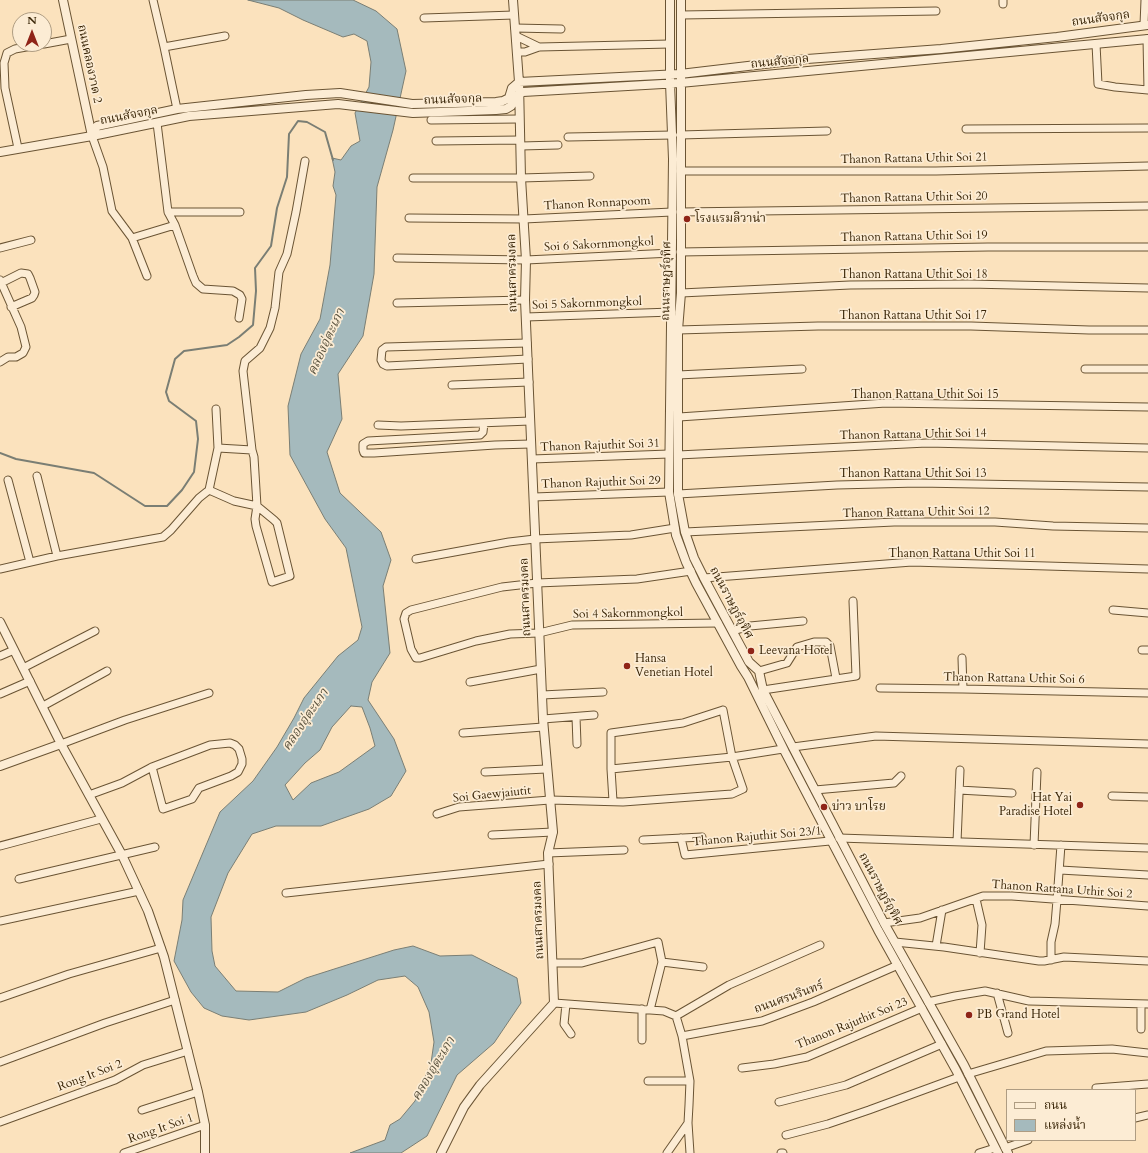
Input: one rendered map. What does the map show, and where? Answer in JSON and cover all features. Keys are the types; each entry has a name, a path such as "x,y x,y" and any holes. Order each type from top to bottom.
{"street":[{"name":"ถนนคลองวาด 2","path":"63,0 92,136"},
{"path":"153,0 177,109"},
{"name":"ถนนสาครมงคล","path":"513,0 519,82 518,95 521,178 526,260 525,300 543,723 546,769 553,832 548,853 554,1003"},
{"name":"ถนนราษฏร์อุทิศ","path":"670,0 670,83 680,171 676,212"},
{"name":"ถนนราษฏร์อุทิศ","path":"681,0 680,83 676,135 676,253 672,312 675,357 678,375 678,494 685,532 694,558 704,578 749,662 759,671 763,690 884,923 968,1074 1006,1150"},
{"path":"1145,0 1146,25"},
{"path":"680,15 936,11"},
{"path":"424,18 514,15"},
{"name":"ถนนสัจจกุล","path":"92,136 97,126 177,109 306,95 340,93 412,104 503,101 509,98 512,88 519,82 680,74 807,59 941,49 1057,37 1146,25"},
{"path":"515,32 560,30"},
{"path":"515,32 539,47"},
{"path":"164,47 225,36"},
{"name":"ถนนสัจจกุล","path":"1057,37 1076,46"},
{"path":"52,43 71,39"},
{"path":"1096,44 1098,84 1148,90 1148,39"},
{"name":"ถนนสัจจกุล","path":"92,136 189,116 338,104 413,113 506,109 522,92 680,83 1148,39"},
{"path":"517,52 525,52 539,47 670,44"},
{"path":"12,51 7,53 4,63 5,88 18,148"},
{"path":"431,120 519,119"},
{"path":"157,123 168,212 175,225 196,283 203,289 237,292 242,299 239,318"},
{"path":"966,129 1148,128"},
{"path":"568,137 827,131"},
{"path":"0,152 92,136 103,167 112,211 132,238 147,276"},
{"path":"436,141 558,145"},
{"path":"209,490 234,501 257,506 277,523 290,576 272,582 256,526 255,519 257,506 254,457 243,371 245,361 260,348 270,328 275,308 279,272 287,254 296,212 304,161"},
{"name":"Thanon Rattana Uthit Soi 21","path":"680,171 936,171 1148,166"},
{"path":"413,178 521,178 590,176"},
{"name":"Thanon Rattana Uthit Soi 20","path":"676,212 1148,206"},
{"path":"168,212 240,212"},
{"name":"Thanon Ronnapoom","path":"409,218 524,218 676,212"},
{"path":"132,238 175,225"},
{"path":"0,248 31,240"},
{"name":"Thanon Rattana Uthit Soi 19","path":"676,253 996,247 1148,247"},
{"name":"ถนนราษฏร์อุทิศ","path":"676,253 681,293 675,357 669,454 669,492 676,535 690,571 748,677 830,841 942,1044 996,1150"},
{"name":"Soi 6 Sakornmongkol","path":"397,258 526,260 676,253"},
{"path":"0,362 8,357 23,353 26,347 20,327 11,307 0,281 21,273 28,274 35,292 34,295 32,298 11,307"},
{"name":"Thanon Rattana Uthit Soi 18","path":"681,293 858,285 969,284 1148,288"},
{"path":"397,303 525,300"},
{"name":"Soi 5 Sakornmongkol","path":"526,317 672,312"},
{"name":"Thanon Rattana Uthit Soi 17","path":"678,330 818,326 933,326 1148,330"},
{"path":"527,343 386,347 382,350 381,360 383,364 387,366 528,359"},
{"path":"678,375 802,368"},
{"path":"1085,369 1148,369"},
{"path":"452,385 529,382"},
{"name":"Thanon Rattana Uthit Soi 15","path":"678,417 886,403 1148,407"},
{"path":"0,569 57,556 162,537 171,530 202,495 209,490 218,448 216,409"},
{"path":"378,425 530,421"},
{"path":"484,423 483,432 480,435 368,441 363,444 363,450 364,453 374,453 531,444"},
{"name":"Thanon Rattana Uthit Soi 14","path":"678,455 927,443 1148,448"},
{"path":"218,448 252,450"},
{"name":"Thanon Rajuthit Soi 31","path":"532,459 669,454"},
{"path":"37,476 57,556"},
{"path":"8,480 30,562"},
{"name":"Thanon Rattana Uthit Soi 13","path":"678,494 837,485 918,483 1148,487"},
{"name":"Thanon Rajuthit Soi 29","path":"534,497 669,492"},
{"name":"Thanon Rattana Uthit Soi 12","path":"685,532 894,522 995,522 1053,526 1148,528"},
{"path":"416,559 509,542 535,539 631,535 675,528"},
{"name":"Thanon Rattana Uthit Soi 11","path":"704,578 912,562 1148,569"},
{"path":"537,583 637,579 690,571"},
{"name":"Soi 4 Sakornmongkol","path":"537,583 502,587 411,610 406,613 404,618 411,649 416,658 476,641 510,634 539,633 572,625 718,624"},
{"path":"763,690 856,676 853,601"},
{"path":"1113,610 1148,613"},
{"path":"733,631 750,626 803,621"},
{"path":"0,622 3,636 14,650 61,744 122,855 148,911 161,948 198,1092 205,1125 205,1153"},
{"path":"23,668 95,631"},
{"path":"759,671 787,663 797,647 814,642 826,642 830,646 836,678"},
{"path":"0,656 14,650"},
{"path":"962,658 962,689"},
{"path":"741,666 749,662"},
{"path":"470,682 541,669"},
{"path":"43,706 107,671"},
{"path":"0,694 30,681"},
{"name":"Thanon Rattana Uthit Soi 6","path":"880,688 1148,694"},
{"path":"542,696 603,692"},
{"path":"0,766 125,720 209,693"},
{"path":"613,801 611,733 683,723 723,710 732,757"},
{"path":"463,733 594,715"},
{"path":"576,717 577,744"},
{"path":"793,747 876,736 1148,744"},
{"path":"89,794 122,783 152,767 187,753 218,743 230,743 236,745 242,759 242,764 238,772 199,788 192,799 163,809 152,767"},
{"path":"611,768 732,757 783,749"},
{"name":"Soi Gaewjaiutit","path":"437,814 459,807 550,800 623,802 732,794 743,789 732,757"},
{"path":"485,772 546,769"},
{"path":"957,842 960,770"},
{"path":"1034,845 1037,772"},
{"path":"815,790 894,783 901,776"},
{"path":"959,790 1012,793"},
{"path":"1112,796 1148,797"},
{"path":"0,846 101,819"},
{"path":"492,835 553,832"},
{"path":"643,840 702,836"},
{"name":"Thanon Rajuthit Soi 23/1","path":"680,838 685,855 830,841"},
{"path":"840,838 1148,848"},
{"path":"1051,960 1051,942 1055,924 1061,846"},
{"path":"19,879 154,848"},
{"path":"548,853 624,850"},
{"path":"286,893 549,864"},
{"path":"1060,870 1148,875"},
{"path":"0,921 139,891"},
{"name":"Thanon Rattana Uthit Soi 2","path":"884,923 920,918 983,896 1148,906"},
{"path":"976,899 982,925 980,952"},
{"path":"936,946 942,910"},
{"path":"553,963 582,963 658,942 662,962 650,1010"},
{"path":"895,942 936,946 1039,961 1051,960 1064,956 1148,962"},
{"path":"676,1016 729,985 820,945"},
{"path":"1,997 69,974 161,948"},
{"path":"662,962 703,967"},
{"name":"ถนนศรนรินทร์","path":"682,1036 762,1021 813,1002 898,965"},
{"path":"928,1002 985,991 1017,999 1145,1004 1141,1029"},
{"path":"997,993 1008,1033"},
{"path":"0,1062 105,1023 175,1000"},
{"path":"441,1153 464,1107 480,1085 554,1003 664,1011 676,1016"},
{"path":"566,1004 564,1024 571,1034"},
{"name":"Thanon Rajuthit Soi 23","path":"742,1068 774,1064 807,1056 922,1008"},
{"path":"642,1009 642,1040"},
{"path":"676,1016 682,1036 690,1081 688,1123 690,1153"},
{"path":"779,1102 846,1085 942,1044"},
{"path":"968,1074 1046,1051 1112,1049 1148,1053"},
{"name":"Rong It Soi 2","path":"0,1122 115,1080 143,1065 188,1051"},
{"path":"786,1135 828,1124 959,1077"},
{"path":"648,1081 690,1081"},
{"path":"1096,1088 1148,1084"},
{"path":"142,1110 198,1092"},
{"path":"979,1117 987,1112"},
{"path":"1136,1118 1148,1115"},
{"path":"667,1153 688,1123"},
{"name":"Rong It Soi 1","path":"124,1153 205,1125"},
{"path":"1006,1150 1026,1141"},
{"path":"979,1153 996,1150"}],"water":[{"name":"คลองอุ่ตะเภา","path":"248,0 353,0 376,11 397,29 406,71 393,130 377,187 374,274 363,336 338,374 342,419 327,452 340,493 381,532 391,560 383,586 390,653 372,682 368,700 394,739 406,771 391,796 369,809 321,826 276,826 252,834 228,873 211,917 212,951 215,966 236,991 278,992 306,978 394,950 413,946 440,956 472,955 517,978 521,1003 494,1043 457,1075 427,1136 401,1153 350,1153 385,1140 390,1125 400,1119 415,1101 431,1063 434,1042 429,1012 418,987 405,976 378,980 306,1012 249,1020 222,1016 204,1008 191,992 174,961 182,920 183,900 220,812 253,781 277,747 304,698 338,656 358,640 362,627 346,548 325,519 290,455 288,406 301,354 320,319 330,265 336,195 333,186 335,172 332,158 341,160 351,146 360,141 355,113 369,87 371,62 367,41 354,34 343,37 279,8","holes":["351,706 362,707 375,746 339,772 311,783 293,800 285,785 305,763 320,750 332,727"]}],"waterway":[{"path":"0,453 16,459 94,473 145,506 167,506 182,490 194,472 198,439 196,421 169,401 166,392 175,359 184,351 227,345 253,325 256,291 255,268 271,246 277,208 287,177 289,134 298,121 307,122 325,132 333,160"}],"place":[{"name":"โรงแรมลีวาน่า","path":"687,219"},
{"name":"Leevana Hotel","path":"751,651"},
{"name":"Hansa Venetian Hotel","path":"627,666"},
{"name":"Hat Yai Paradise Hotel","path":"1080,805"},
{"name":"บ่าว บาโรย","path":"824,807"},
{"name":"PB Grand Hotel","path":"969,1015"}]}
